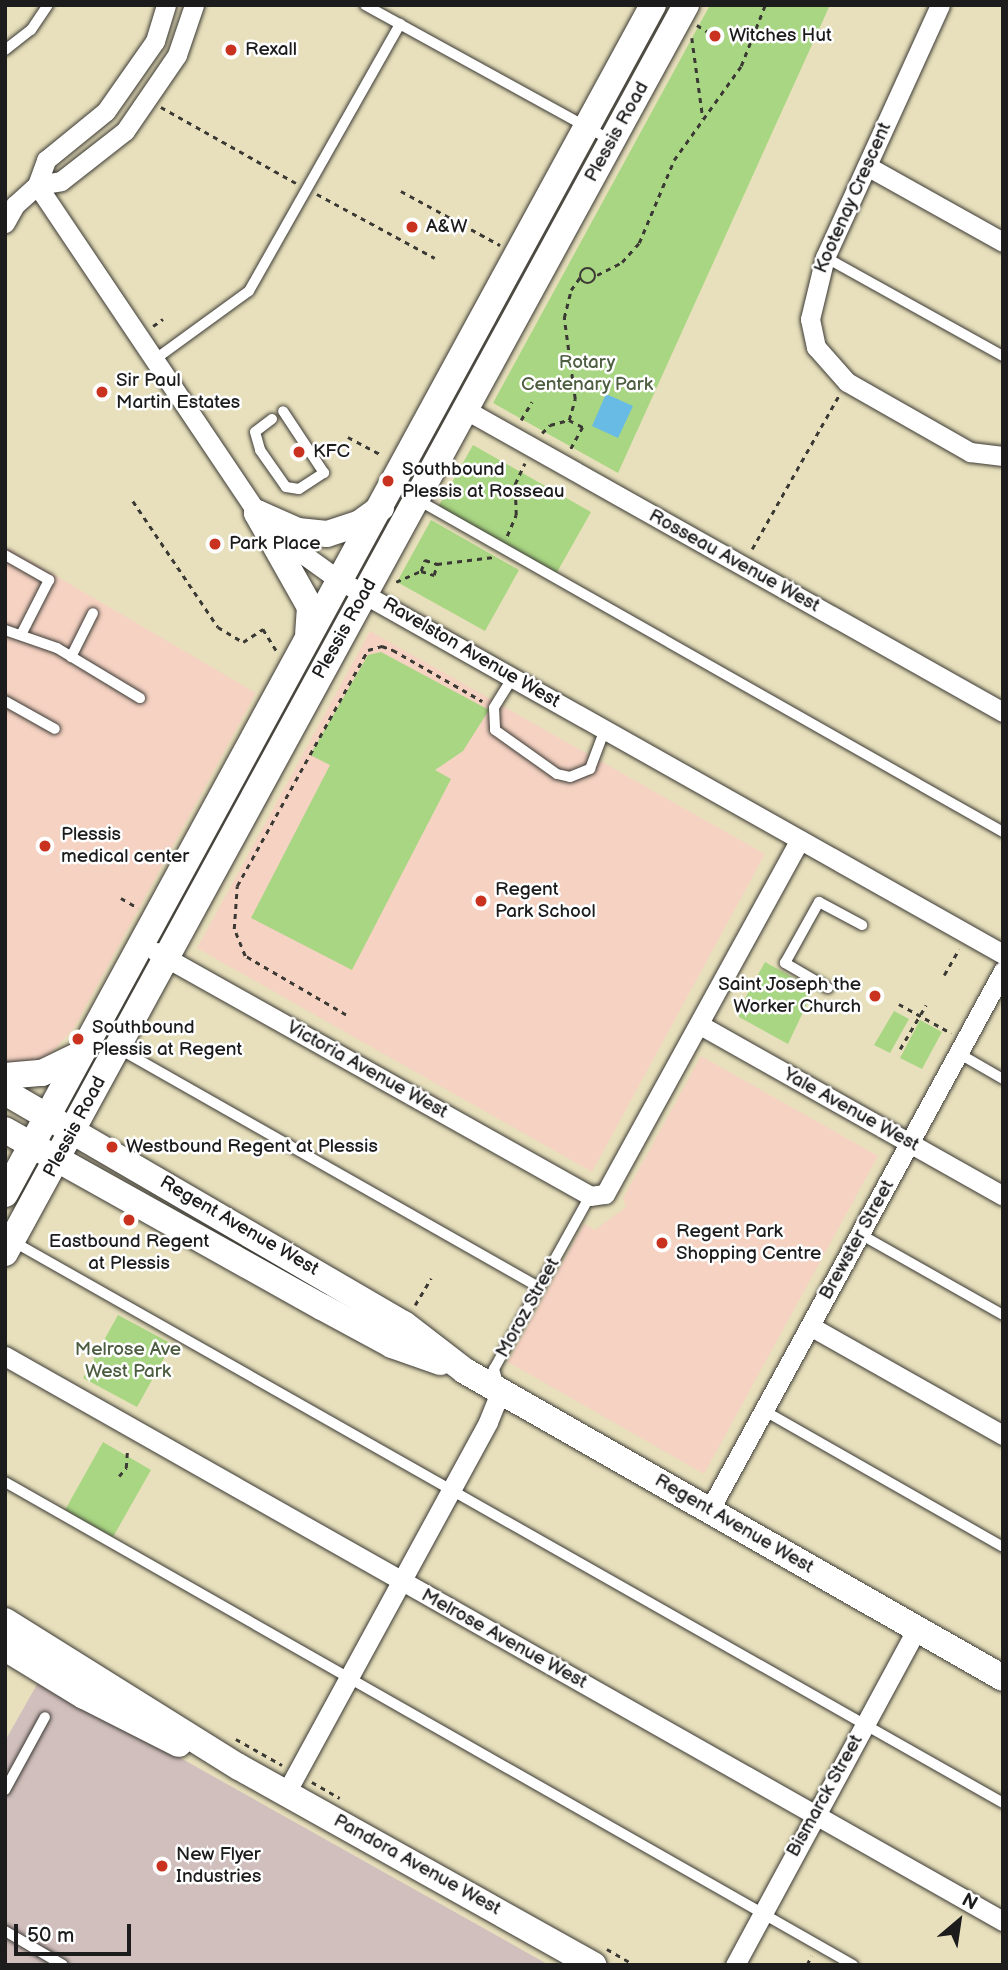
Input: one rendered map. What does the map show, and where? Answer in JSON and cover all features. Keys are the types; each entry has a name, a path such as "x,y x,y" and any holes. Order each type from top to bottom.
{"main road":[{"name":"Plessis Road","path":"5,1194 339,580 383,507 653,5"},
{"name":"Plessis Road","path":"9,1247 75,1131 117,1048 364,593 612,142 692,15"},
{"path":"257,513 298,531 327,534 360,523 383,507"},
{"path":"257,513 310,607 307,639"},
{"path":"5,1076 42,1073 81,1054"},
{"name":"Regent Avenue West","path":"5,1091 404,1324 465,1371"},
{"name":"Regent Avenue West","path":"5,1130 392,1345 465,1371 501,1390 1003,1678"},
{"name":"Pandora Avenue West","path":"5,1621 239,1767 287,1791 593,1965"},
{"name":"Pandora Avenue West","path":"5,1648 128,1719 189,1749 239,1767"}],"street":[{"path":"5,223 15,205 37,184 46,160 106,111 155,41 166,5"},
{"path":"37,184 61,181 125,131 177,55 194,5"},
{"name":"Kootenay Crescent","path":"940,5 825,257 810,319 816,347 847,382 970,452 1003,456"},
{"path":"867,166 1003,242"},
{"name":"Ravelston Avenue West","path":"37,184 257,513 339,580 1003,954"},
{"name":"Rosseau Avenue West","path":"466,410 1003,712"},
{"name":"Moroz Street","path":"590,1196 605,1194 613,1186 800,840"},
{"name":"Victoria Avenue West","path":"142,946 167,957 590,1196"},
{"name":"Brewster Street","path":"710,1509 1003,971"},
{"name":"Yale Avenue West","path":"699,1025 1003,1196"},
{"path":"810,1326 1003,1434"},
{"name":"Melrose Avenue West","path":"5,1356 1003,1921"},
{"name":"Moroz Street","path":"287,1791 451,1490 501,1390"},
{"name":"Bismarck Street","path":"735,1965 916,1629"}],"lane":[{"path":"5,50 31,30 48,5"},
{"path":"365,5 612,142"},
{"path":"154,360 249,291 400,24"},
{"path":"825,257 1003,356"},
{"path":"272,419 256,432 260,450 286,487 299,489 324,473 283,411"},
{"path":"418,499 1003,832"},
{"path":"5,555 49,580 22,633"},
{"path":"71,657 93,613"},
{"path":"5,630 22,633 71,657 140,698"},
{"path":"513,677 494,708 495,730 505,740 557,774 570,777 590,769 605,729"},
{"path":"5,701 55,729"},
{"path":"828,988 785,963 819,902 862,925"},
{"path":"961,1047 1003,1079"},
{"path":"117,1048 540,1287"},
{"name":"Moroz Street","path":"501,1390 494,1369 590,1196"},
{"path":"860,1234 1003,1315"},
{"path":"9,1247 451,1490 1003,1803"},
{"path":"763,1410 1003,1547"},
{"path":"5,1482 853,1965"},
{"path":"5,1790 45,1717"},
{"path":"5,1931 63,1965"}],"path":[{"path":"580,277 588,284 597,275 619,264 635,248 674,160 745,59 765,5"},
{"path":"692,15 710,33"},
{"path":"691,35 704,120"},
{"path":"401,191 500,245"},
{"path":"569,420 575,399 565,313 587,267 597,275"},
{"path":"751,551 847,382"},
{"path":"521,420 532,402"},
{"path":"534,447 547,427 569,420 583,427 571,449"},
{"path":"348,437 385,457"},
{"path":"134,501 218,627 243,642 263,629 279,654"},
{"path":"421,571 434,575 437,564"},
{"path":"346,1016 245,956 234,929 237,886 368,650 382,646 393,650 494,708"},
{"path":"121,898 141,909"},
{"path":"944,975 967,934"},
{"path":"899,1004 961,1047"},
{"path":"900,1049 926,1005"},
{"path":"412,1311 431,1278"},
{"path":"119,1476 126,1468 127,1452"},
{"path":"807,1965 813,1953"}],"shaded area":[{"path":"5,546 256,693 74,1028 44,1061 5,1066"},
{"name":"Regent Park School","path":"370,631 765,854 592,1172 197,948"},
{"path":"701,1056 878,1156 704,1474 508,1362 584,1224 595,1230 626,1207 623,1198"},
{"name":"New Flyer Industries","path":"40,1679 549,1965 5,1965 5,1741"}],"green space":[{"name":"Rotary Centenary Park","path":"710,5 830,5 618,473 493,403"},
{"path":"473,445 591,512 556,574 438,507"},
{"path":"431,520 519,570 485,631 397,582"},
{"path":"381,652 489,710 463,751 435,770 451,779 352,970 251,918 330,765 310,755 368,655"},
{"path":"765,962 814,989 788,1044 739,1017 738,1011"},
{"path":"894,1011 909,1019 890,1053 874,1045"},
{"path":"920,1020 942,1032 922,1069 900,1058"},
{"name":"Melrose Ave West Park","path":"118,1315 172,1344 137,1407 83,1378"},
{"path":"103,1442 151,1470 113,1537 65,1510"}],"water":[{"path":"606,394 633,406 618,438 592,426"}],"place":[{"name":"Witches Hut","path":"715,36"},
{"name":"Rexall","path":"231,50"},
{"name":"A&W","path":"412,227"},
{"name":"Sir Paul Martin Estates","path":"102,392"},
{"name":"KFC","path":"299,452"},
{"name":"Southbound Plessis at Rosseau","path":"388,481"},
{"name":"Park Place","path":"215,544"},
{"name":"Plessis medical center","path":"45,846"},
{"name":"Regent Park School","path":"481,901"},
{"name":"Saint Joseph the Worker Church","path":"875,996"},
{"name":"Southbound Plessis at Regent","path":"78,1039"},
{"name":"Westbound Regent at Plessis","path":"112,1147"},
{"name":"Eastbound Regent at Plessis","path":"129,1220"},
{"name":"Regent Park Shopping Centre","path":"662,1243"},
{"name":"New Flyer Industries","path":"162,1866"}]}
